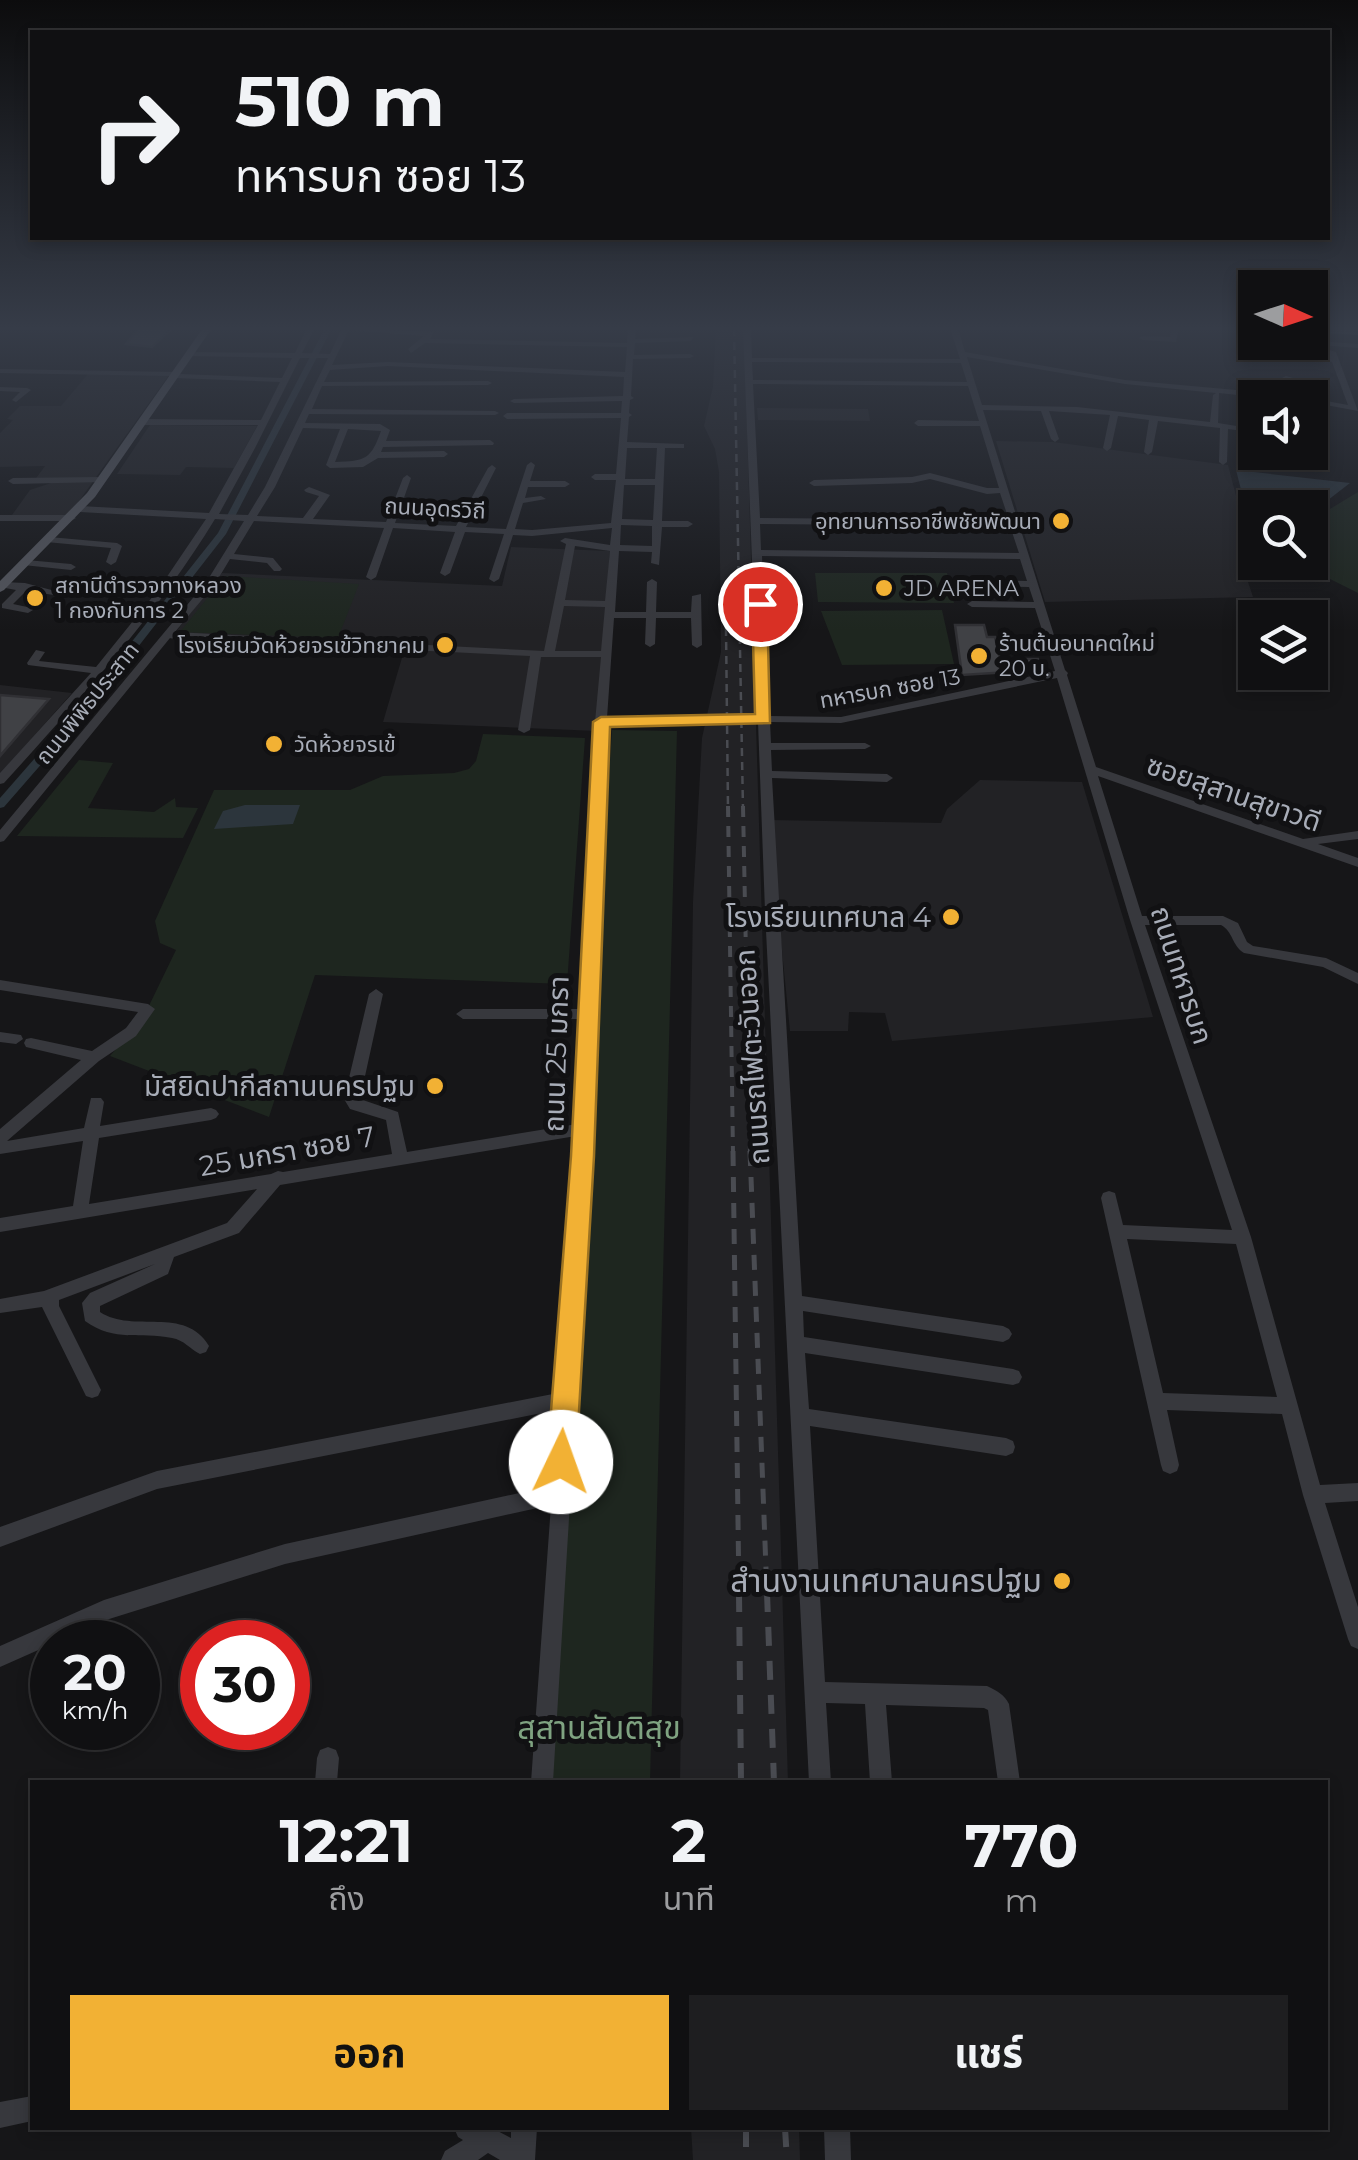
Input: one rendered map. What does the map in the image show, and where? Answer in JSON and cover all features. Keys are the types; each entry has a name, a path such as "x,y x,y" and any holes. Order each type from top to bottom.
{"main road":[{"path":"2,586 76,514 137,429"}],"street":[{"path":"0,780 151,606 219,516 260,429"},
{"name":"ถนนพิพิธประสาท","path":"0,838 168,635 228,556 296,429"},
{"path":"344,429 330,464 363,464 376,455 383,429"},
{"name":"ถนน 25 มกรา","path":"542,1780 584,1129 601,722 615,524 626,429"},
{"name":"ถนนรถไฟตะวันออก","path":"752,429 766,774 820,1780"},
{"name":"ถนนทหารบก","path":"985,429 1094,770 1137,920 1244,1237 1313,1495 1348,1579 1358,1639"},
{"path":"1052,429 1055,438"},
{"path":"1107,448 1111,429"},
{"path":"1148,452 1149,429"},
{"path":"1219,429 1223,462"},
{"path":"381,444 490,443"},
{"path":"624,445 681,446"},
{"path":"656,563 661,445"},
{"path":"376,455 444,454"},
{"path":"494,579 532,465"},
{"path":"445,573 460,530 492,468"},
{"path":"814,482 930,476 987,491 1004,490"},
{"path":"596,477 658,482"},
{"path":"371,576 386,526 407,478"},
{"path":"12,481 101,480"},
{"path":"525,484 564,484"},
{"path":"306,521 325,495 309,490"},
{"path":"520,501 542,498"},
{"name":"ถนนอุดรวิถี","path":"0,518 76,514 219,516 532,533 615,524 688,524"},
{"path":"756,520 1015,523"},
{"path":"532,533 571,543 656,549"},
{"path":"50,540 116,546 110,562"},
{"path":"524,730 559,604 571,543"},
{"path":"758,553 1026,556"},
{"path":"228,556 271,560 271,567 278,569"},
{"path":"26,563 71,567"},
{"path":"650,644 652,582"},
{"path":"971,583 1035,584"},
{"path":"2,586 54,592"},
{"path":"25,586 6,606 28,610"},
{"path":"697,596 697,646"},
{"path":"559,604 651,615 696,615"},
{"path":"972,604 1041,605"},
{"path":"168,635 607,654"},
{"path":"40,652 32,664 95,673"},
{"path":"45,672 95,673"},
{"name":"ทหารบก ซอย 13","path":"601,722 841,720 1063,673"},
{"path":"765,746 865,746"},
{"name":"ซอยสุสานสุขาวดี","path":"1094,770 1358,863"},
{"path":"766,774 887,778"},
{"path":"1302,842 1358,835"},
{"path":"1137,920 1222,921 1233,926 1241,944 1249,950 1326,963 1358,979"},
{"path":"0,986 148,1009 131,1032 94,1057 1,1138"},
{"path":"376,994 352,1100 356,1106 394,1116 400,1158"},
{"path":"463,1014 587,1014"},
{"path":"16,1040 94,1057"},
{"path":"80,1213 96,1102"},
{"path":"1,1138 92,1133 211,1114"},
{"name":"25 มกรา ซอย 7","path":"0,1225 584,1129"},
{"path":"0,1306 48,1298 232,1228 278,1178"},
{"path":"1109,1198 1170,1466"},
{"path":"1116,1232 1244,1237"},
{"path":"167,1253 166,1262 151,1276 96,1298 89,1310 91,1316 114,1330 163,1328 194,1338 200,1346"},
{"path":"48,1298 92,1390"},
{"path":"796,1304 1003,1334"},
{"path":"798,1344 1013,1376"},
{"path":"0,1537 157,1480 565,1400"},
{"path":"1155,1401 1288,1406"},
{"path":"802,1416 1006,1447"},
{"path":"1313,1495 1358,1492"},
{"path":"0,1656 104,1610 285,1554 559,1494"},
{"path":"816,1692 987,1698 998,1704 1009,1780"},
{"path":"875,1694 882,1780"},
{"path":"326,1780 328,1758"},
{"path":"0,2114 30,2108"},
{"path":"454,2160 476,2134 522,2159 524,2130"},
{"path":"837,2130 838,2160"}],"shaded area":[{"path":"4,429 131,429 67,518 12,515 30,490 54,482 34,481 45,466 0,467 0,433"},
{"path":"147,429 255,429 234,468 186,467 180,475 117,474"},
{"path":"705,429 747,429 788,1780 680,1780 693,902 702,738 721,652 719,472 715,449"},
{"name":"อุทยานการอาชีพชัยพัฒนา","path":"996,441 1053,442 1228,465 1238,504 1238,580 1267,582 1248,582 1253,597 1045,602"},
{"path":"1236,470 1350,483 1328,500 1328,490 1241,490"},
{"name":"โรงเรียนวัดห้วยจรเข้วิทยาคม","path":"511,547 610,551 597,731 383,722 404,651 170,639 222,573 502,586"},
{"path":"0,685 72,693 0,774"},
{"name":"โรงเรียนเทศบาล 4","path":"980,780 1082,782 1153,1017 892,1041 885,1013 849,1012 848,1031 790,1031 769,820 941,823 947,809"},
{"path":"245,805 300,805 293,824 214,829 223,811"},
{"path":"691,2130 799,2130 800,2160 693,2160"}],"green space":[{"path":"1358,492 1358,593 1328,578 1328,510"},
{"name":"JD ARENA","path":"815,573 947,573 954,603 818,602"},
{"path":"225,576 359,584 338,638 180,632"},
{"path":"942,610 954,664 842,665 821,611"},
{"name":"สุสานสันติสุข","path":"612,730 677,731 650,1780 544,1780"},
{"path":"483,734 585,738 567,984 315,975 269,1117 110,1056 144,1016 176,950 160,943 155,921 214,790 350,790 383,776 454,773 469,769 476,761"},
{"path":"79,760 113,763 88,808 154,812 175,798 176,807 198,808 183,838 17,836"}],"building":[{"name":"ร้านต้นอนาคตใหม่ 20 บ.","path":"955,625 984,625 987,637 995,637 1000,659 1038,659 1042,670 962,675"},
{"path":"0,695 49,699 0,756"}],"waterway":[{"path":"0,805 88,704 222,534 277,429"}],"railway":[{"path":"736,429 743,809"},
{"path":"726,628 728,809"},
{"path":"728,806 733,1154"},
{"path":"743,806 750,1154"},
{"path":"733,1151 739,1595"},
{"path":"750,1151 767,1595"},
{"path":"739,1593 741,1780"},
{"path":"767,1593 774,1780"},
{"path":"746,2130 746,2160"},
{"path":"785,2130 787,2160"}],"place":[{"name":"อุทยานการอาชีพชัยพัฒนา","path":"1061,521"},
{"name":"JD ARENA","path":"884,588"},
{"name":"สถานีตำรวจทางหลวง 1 กองกับการ 2","path":"35,598"},
{"name":"โรงเรียนวัดห้วยจรเข้วิทยาคม","path":"445,645"},
{"name":"ร้านต้นอนาคตใหม่ 20 บ.","path":"979,656"},
{"name":"วัดห้วยจรเข้","path":"274,744"},
{"name":"โรงเรียนเทศบาล 4","path":"951,917"},
{"name":"มัสยิดปากีสถานนครปฐม","path":"435,1086"},
{"name":"สำนงานเทศบาลนครปฐม","path":"1062,1581"}],"route":[{"path":"561,1462 582,1156 601,722 764,719 760,604"}]}
